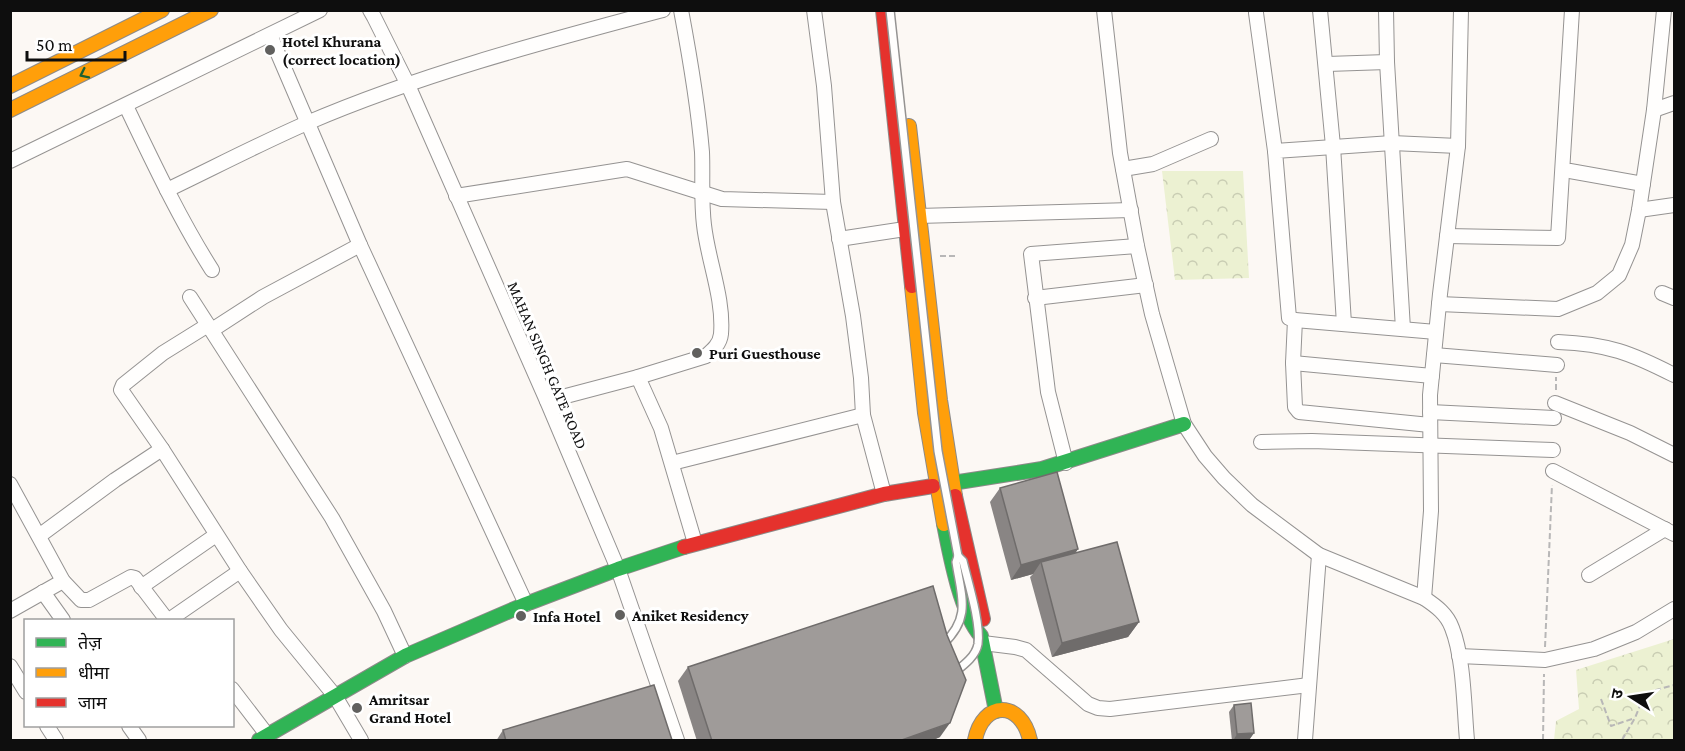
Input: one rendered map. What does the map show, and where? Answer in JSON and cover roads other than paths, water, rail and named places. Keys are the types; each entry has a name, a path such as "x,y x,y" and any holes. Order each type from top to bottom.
{"street":[{"path":"10,86 162,10"},
{"path":"10,110 211,10"},
{"path":"10,161 320,10"},
{"path":"167,190 307,123 408,85 514,50 663,10"},
{"path":"547,401 706,356 714,350 721,338 721,313 704,227 702,155 697,96 681,10"},
{"path":"814,10 824,86 833,202 861,378 863,415 884,494"},
{"path":"883,10 905,229 936,485 952,566 973,627 982,640 1026,650 1088,704 1098,708 1110,709 1309,685"},
{"path":"896,10 940,400 952,482 984,625 982,640 996,711"},
{"path":"1104,10 1123,169 1137,246 1152,314 1184,424 1205,456 1224,478 1252,505 1319,555 1424,598 1439,608 1452,627 1459,656 1467,741"},
{"path":"1320,10 1327,64 1344,324"},
{"path":"1386,10 1402,330"},
{"path":"1424,598 1431,511 1432,376 1458,146 1461,10"},
{"path":"1447,236 1558,238 1572,10"},
{"path":"1439,304 1558,309 1597,293 1619,275 1632,245 1639,210 1654,110 1664,10"},
{"name":"MAHAN SINGH GATE ROAD","path":"373,12 408,85 547,401 618,569 677,741"},
{"path":"1256,13 1275,151 1289,318 1436,332"},
{"path":"270,35 360,244 526,604"},
{"path":"1327,64 1387,62"},
{"path":"1654,110 1674,104"},
{"path":"126,106 167,190 212,270"},
{"path":"1123,169 1153,164 1211,139"},
{"path":"1275,151 1392,143 1458,146"},
{"path":"456,195 627,169 722,199 833,202"},
{"path":"1570,171 1643,184"},
{"path":"1639,210 1674,205"},
{"path":"918,216 1131,210"},
{"path":"840,239 905,229"},
{"path":"360,244 163,353 121,387 124,396 162,449 216,536 281,630 335,696 361,741"},
{"path":"1066,463 1048,392 1031,254 1137,246"},
{"path":"1035,298 1146,285"},
{"path":"190,297 332,518 384,611 405,656"},
{"path":"1295,320 1293,363 1295,407 1304,414 1430,419 1554,418"},
{"path":"1558,342 1588,343 1623,350 1674,375"},
{"path":"1434,355 1557,365"},
{"path":"1293,363 1432,376"},
{"path":"638,377 655,413 695,543"},
{"path":"1555,403 1630,433 1674,455"},
{"path":"672,463 863,415"},
{"path":"234,692 263,738 405,656 526,604 618,569 695,543 884,494 1007,475 1066,463 1184,424"},
{"path":"1261,442 1312,441 1553,450"},
{"path":"39,536 115,480 162,449"},
{"path":"1553,471 1670,531"},
{"path":"10,484 63,581 81,600 87,601 128,578 135,578 166,619"},
{"path":"1589,575 1670,531"},
{"path":"141,586 216,536"},
{"path":"1305,741 1319,555"},
{"path":"171,619 240,571"},
{"path":"13,604 63,581"},
{"path":"43,592 62,619"},
{"path":"1459,656 1545,660 1565,656 1594,649 1625,636 1674,609"},
{"path":"10,666 24,689"},
{"path":"975,741 981,720 996,711 1013,712 1021,717 1026,723 1030,741"},
{"path":"48,727 56,741"},
{"path":"130,727 139,741"}],"lane":[{"path":"890,10 938,450 958,556 956,562 964,611 955,632 937,650"},
{"path":"948,678 971,658 978,645 976,619 963,561 958,556"}],"place":[{"name":"Hotel Khurana (correct location)","path":"270,50"},
{"name":"Puri Guesthouse","path":"697,353"},
{"name":"Aniket Residency","path":"620,615"},
{"name":"Infa Hotel","path":"521,616"},
{"name":"Amritsar Grand Hotel","path":"357,708"}]}
